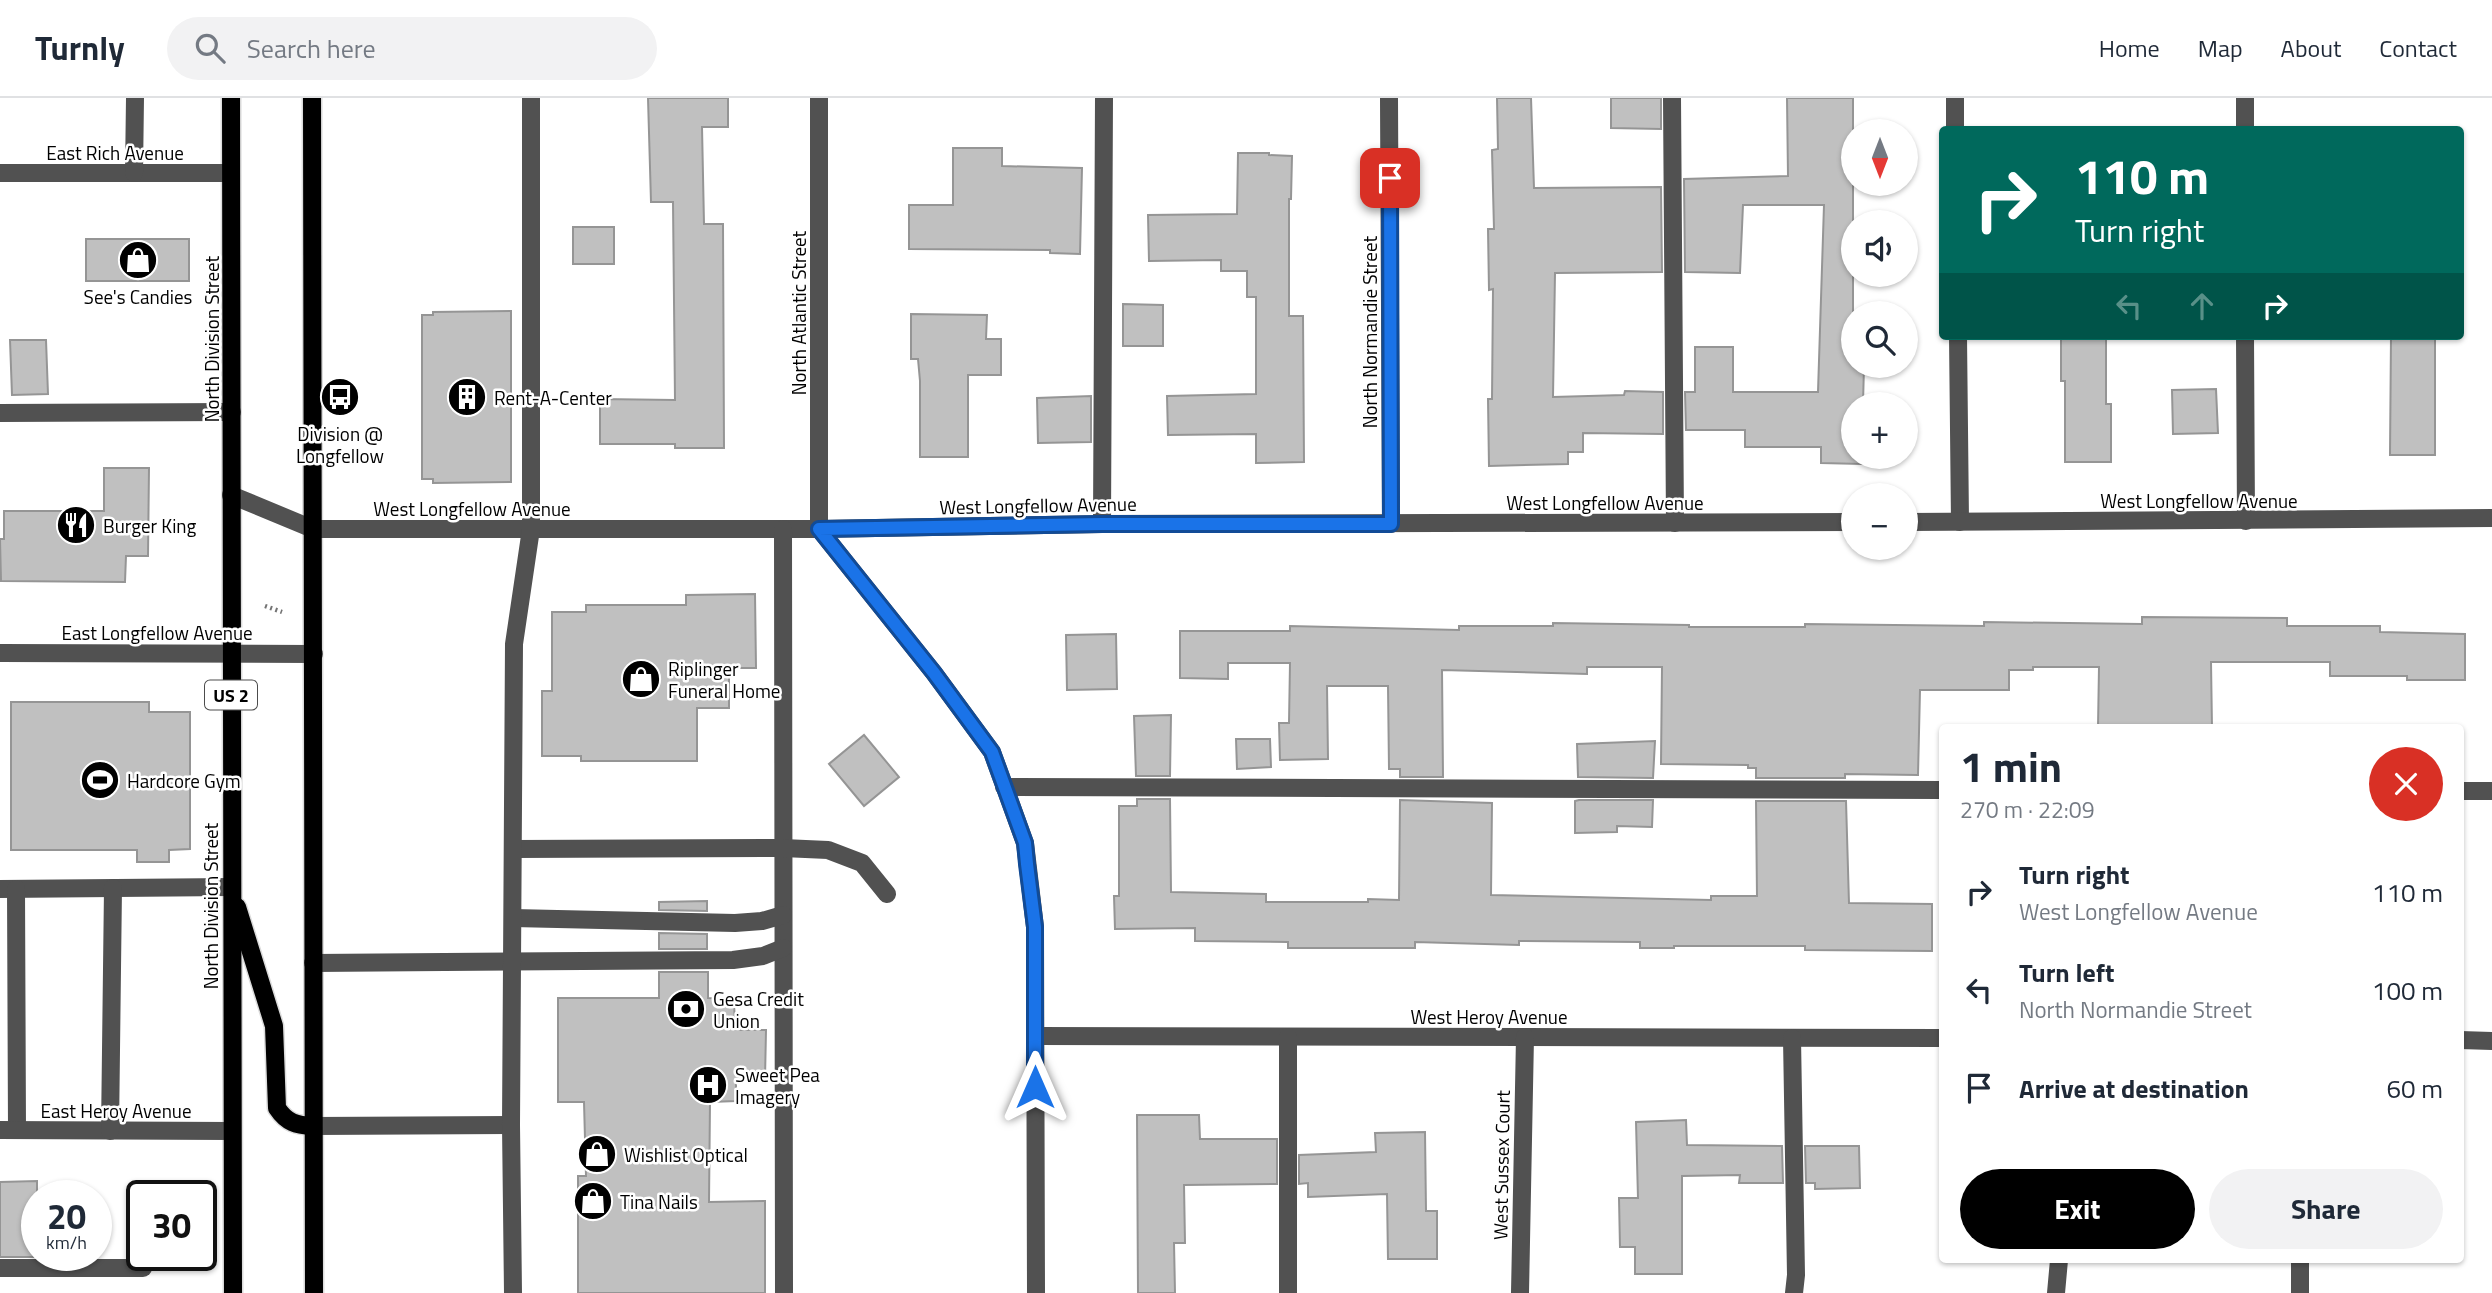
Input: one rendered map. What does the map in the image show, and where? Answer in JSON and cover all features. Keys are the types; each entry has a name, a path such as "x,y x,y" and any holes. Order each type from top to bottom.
{"main road":[{"name":"North Division Street","path":"231,98 233,1293"},
{"path":"312,98 314,1293"},
{"path":"231,887 274,1026 277,1108 284,1118 296,1125 313,1126"}],"street":[{"path":"134,173 135,98"},
{"path":"513,1293 511,1125 514,644 531,529 531,98"},
{"name":"North Atlantic Street","path":"818,98 819,529"},
{"path":"1102,524 1104,98"},
{"name":"North Normandie Street","path":"1389,98 1391,524"},
{"path":"1672,98 1675,523"},
{"path":"1955,98 1955,126"},
{"path":"2245,98 2245,126"},
{"name":"East Rich Avenue","path":"0,173 231,173"},
{"path":"1958,340 1960,522"},
{"path":"2245,340 2246,521"},
{"path":"0,413 232,412"},
{"name":"West Longfellow Avenue","path":"231,495 313,529 819,529 1102,524 1841,522"},
{"name":"West Longfellow Avenue","path":"1918,522 2492,518"},
{"path":"783,529 784,1293"},
{"path":"819,529 934,673 992,752 1025,843 1035,927 1036,1293"},
{"name":"East Longfellow Avenue","path":"0,653 314,654"},
{"path":"1004,787 1939,790"},
{"path":"2464,791 2492,791"},
{"path":"513,849 828,850 862,863 887,894"},
{"path":"8,1130 8,889 231,887"},
{"path":"110,1131 113,888"},
{"path":"513,918 735,923 762,921 783,915"},
{"path":"313,963 733,960 763,956 783,948"},
{"name":"West Heroy Avenue","path":"1035,1036 1939,1038"},
{"path":"1287,1037 1288,1293"},
{"name":"West Sussex Court","path":"1520,1293 1524,1037"},
{"path":"1792,1038 1796,1275 1794,1293"},
{"path":"2464,1041 2492,1041"},
{"path":"313,1126 511,1125"},
{"name":"East Heroy Avenue","path":"8,1130 232,1131"},
{"path":"2056,1293 2059,1263"},
{"path":"2300,1263 2300,1293"},
{"path":"0,1268 126,1268"}],"path":[{"path":"265,606 282,612"}],"building":[{"path":"648,98 728,98 728,127 702,127 704,224 723,224 724,448 675,448 675,444 600,444 600,399 675,400 673,202 651,202"},
{"path":"1497,98 1531,98 1534,188 1661,187 1662,272 1555,273 1553,397 1624,395 1625,391 1663,392 1663,434 1583,433 1583,452 1568,452 1568,464 1489,466 1488,399 1492,399 1493,289 1489,290 1488,229 1494,229 1492,150 1498,149"},
{"path":"1611,98 1661,98 1661,129 1611,128"},
{"path":"1787,98 1853,98 1853,119 1841,119 1841,196 1853,196 1853,210 1841,210 1841,287 1853,287 1853,301 1841,301 1841,378 1864,378 1863,392 1841,392 1841,463 1821,463 1821,447 1745,447 1745,430 1686,430 1685,392 1695,392 1695,347 1733,347 1733,392 1818,392 1824,205 1743,205 1740,273 1685,272 1684,179 1788,176"},
{"path":"953,148 1002,148 1002,166 1082,168 1080,254 1050,253 1050,250 909,249 909,205 953,205"},
{"path":"1238,153 1292,156 1289,199 1289,316 1303,316 1304,462 1256,463 1256,434 1168,435 1167,396 1256,394 1256,297 1247,297 1247,271 1221,271 1221,260 1149,261 1148,215 1237,214"},
{"path":"573,227 614,227 614,264 573,264"},
{"name":"See's Candies","path":"86,239 189,239 189,281 86,281"},
{"path":"1123,304 1163,305 1163,346 1123,346"},
{"name":"Rent-A-Center","path":"511,311 511,482 433,483 433,479 422,479 422,315 433,315 433,312"},
{"path":"911,314 987,315 986,339 1001,339 1001,375 968,375 968,457 920,457 920,381 918,359 911,359"},
{"path":"10,340 46,340 48,394 12,395"},
{"path":"2061,340 2106,340 2106,404 2111,404 2111,462 2065,462 2065,381 2061,381"},
{"path":"2391,340 2435,340 2435,455 2390,455"},
{"path":"2216,389 2218,433 2173,434 2172,390"},
{"path":"1091,396 1091,442 1038,443 1037,398"},
{"name":"Burger King","path":"104,468 149,468 148,556 126,556 125,582 1,581 0,539 4,539 4,511 104,511"},
{"name":"Riplinger Funeral Home","path":"755,594 756,668 729,668 729,708 697,708 697,761 581,761 581,756 542,756 542,691 552,691 552,612 586,612 586,605 686,605 686,595"},
{"path":"2142,617 2287,618 2287,626 2380,626 2380,632 2465,634 2465,680 2407,680 2407,676 2330,676 2330,662 2211,662 2212,724 2098,724 2099,667 2033,667 2033,670 2009,670 2009,690 1920,690 1918,775 1845,774 1845,778 1756,778 1756,768 1748,768 1748,765 1661,764 1662,667 1587,667 1587,674 1442,670 1443,777 1400,777 1400,769 1389,769 1388,686 1327,686 1328,759 1280,760 1279,723 1289,723 1290,663 1228,663 1228,679 1180,678 1180,631 1290,631 1290,626 1459,630 1459,626 1553,626 1553,623 1689,627 1805,627 1805,624 1984,626 1984,622 2142,624"},
{"path":"1116,634 1117,689 1067,690 1066,635"},
{"name":"Hardcore Gym","path":"11,702 149,702 149,712 190,712 190,849 169,850 169,862 137,862 137,850 11,850"},
{"path":"1171,715 1170,776 1136,776 1134,716"},
{"path":"864,735 899,777 864,806 829,764"},
{"path":"1236,739 1270,739 1271,767 1237,769"},
{"path":"1655,741 1653,778 1578,777 1577,744"},
{"path":"1137,799 1170,799 1171,892 1266,894 1266,902 1399,900 1400,800 1492,803 1491,895 1711,900 1711,896 1757,896 1756,801 1846,801 1849,903 1932,904 1932,951 1805,950 1805,946 1640,948 1640,942 1519,941 1519,945 1415,942 1415,948 1288,948 1288,942 1195,941 1195,928 1115,929 1114,896 1119,896 1119,806 1137,806"},
{"path":"1653,800 1652,827 1617,826 1617,832 1575,833 1575,801"},
{"path":"707,901 707,911 659,910 659,902"},
{"path":"659,933 707,934 707,949 659,949"},
{"path":"659,972 708,972 708,998 734,999 735,1030 766,1030 765,1079 736,1080 736,1101 710,1102 709,1202 765,1201 765,1293 578,1293 578,1176 586,1176 584,1102 558,1102 558,998 659,998"},
{"path":"1137,1115 1199,1115 1200,1139 1277,1139 1277,1184 1184,1185 1185,1243 1174,1243 1175,1293 1138,1293"},
{"path":"1686,1120 1687,1145 1782,1146 1783,1183 1739,1183 1740,1175 1682,1176 1682,1274 1635,1274 1635,1247 1620,1247 1619,1198 1638,1198 1636,1122"},
{"path":"1425,1132 1426,1211 1437,1211 1437,1259 1388,1259 1387,1194 1308,1197 1308,1183 1299,1184 1299,1155 1376,1152 1375,1133"},
{"path":"1805,1146 1859,1146 1860,1188 1815,1189 1815,1183 1806,1183"},
{"path":"21,1181 21,1257 0,1257 0,1182"}],"place":[{"name":"See's Candies","path":"138,260"},
{"name":"Division @ Longfellow","path":"340,397"},
{"name":"Rent-A-Center","path":"467,397"},
{"name":"Burger King","path":"76,525"},
{"name":"Riplinger Funeral Home","path":"641,679"},
{"name":"Hardcore Gym","path":"100,780"},
{"name":"Gesa Credit Union","path":"686,1009"},
{"name":"Sweet Pea Imagery","path":"708,1085"},
{"name":"Wishlist Optical","path":"597,1154"},
{"name":"Tina Nails","path":"593,1201"}],"route":[{"path":"1035,1087 1035,927 1025,843 992,752 934,673 819,529 1102,524 1391,524 1390,178"}]}
